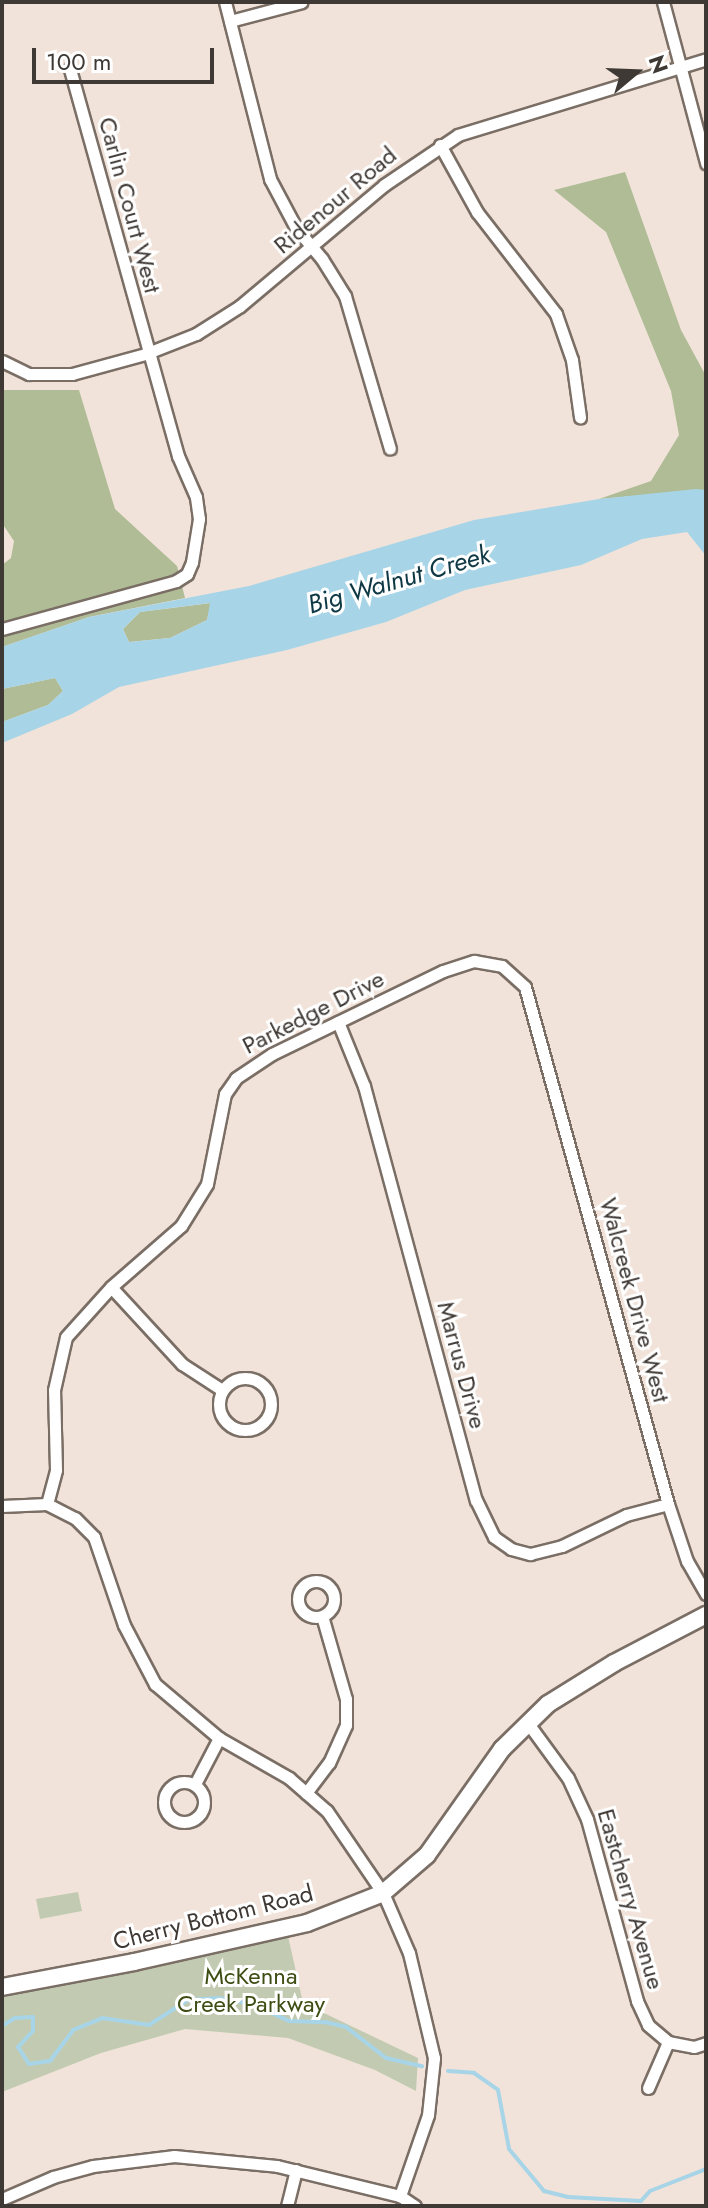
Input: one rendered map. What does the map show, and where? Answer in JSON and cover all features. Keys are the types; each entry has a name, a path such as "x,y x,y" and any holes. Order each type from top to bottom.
{"main road":[{"name":"Cherry Bottom Road","path":"2,1987 134,1962 307,1923 383,1893 427,1855 502,1749 527,1722 548,1704 614,1663 706,1615"}],"street":[{"path":"225,2 270,179 296,228 345,296 390,449"},
{"path":"230,21 302,2"},
{"path":"663,2 706,163"},
{"name":"Ridenour Road","path":"2,361 29,374 72,374 149,352 196,334 240,306 384,185 440,145 515,115 706,59"},
{"name":"Carlin Court West","path":"2,629 176,581 187,574 192,562 199,519 196,497 178,456 70,69"},
{"path":"440,145 477,212 556,314 572,360 580,417"},
{"name":"Parkedge Drive","path":"47,1504 56,1470 54,1390 66,1337 111,1287 181,1226 207,1184 225,1094 236,1078 272,1054 443,971 474,961 502,966 525,987 534,1012"},
{"name":"Walcreek Drive West","path":"534,1012 668,1504 687,1561 706,1594"},
{"name":"Marrus Drive","path":"338,1022 364,1086 476,1500 494,1537 511,1549 530,1554 562,1546 626,1515 668,1504"},
{"path":"111,1287 182,1364 222,1390"},
{"path":"246,1377 259,1381 270,1395 267,1418 247,1430 230,1426 219,1411 222,1390 235,1379 246,1377"},
{"path":"2,1506 47,1504 75,1518 94,1537 124,1625 155,1684 219,1738 289,1778 327,1811 383,1893 409,1953 434,2058 428,2115 400,2196"},
{"path":"306,1793 329,1763 346,1725 346,1699 322,1616"},
{"name":"Eastcherry Avenue","path":"527,1722 568,1778 587,1819 637,2001 648,2025 668,2042"},
{"path":"195,1784 219,1738"},
{"path":"648,2088 668,2042 694,2047 706,2043"},
{"path":"6,2200 53,2177 143,2158 215,2158 296,2170 400,2196 415,2206"},
{"path":"287,2206 296,2170"}],"green space":[{"path":"625,172 681,330 706,376 706,490 599,499 651,481 679,435 671,391 606,232 554,190"},
{"path":"2,390 79,390 115,509 177,566 185,598 89,617 2,647 2,565 11,558 14,541 2,523"},
{"path":"211,603 207,620 170,638 129,642 123,629 140,612"},
{"path":"55,678 63,691 48,705 2,722 2,689"},
{"path":"78,1892 82,1911 40,1919 36,1899"},
{"name":"McKenna Creek Parkway","path":"288,1936 303,2003 418,2058 416,2091 375,2070 288,2038 185,2029 101,2053 2,2092 2,1992"}],"water":[{"name":"Big Walnut Creek","path":"706,490 706,556 687,532 642,539 581,565 465,590 386,622 287,650 119,687 72,714 2,743 2,722 48,705 63,691 55,678 2,689 2,647 89,617 249,586 474,520 599,499","holes":["210,603 207,620 170,638 129,642 123,629 140,612"]}],"waterway":[{"path":"2,2026 15,2018 33,2017 33,2031 18,2047 29,2064 50,2061 73,2030 102,2018 149,2025 188,2000 218,1998 252,2004 289,2021 325,2022 346,2027 386,2058 422,2066"},
{"path":"448,2071 474,2073 498,2090 509,2149 544,2191 568,2197 641,2201 650,2191 706,2169"}]}
